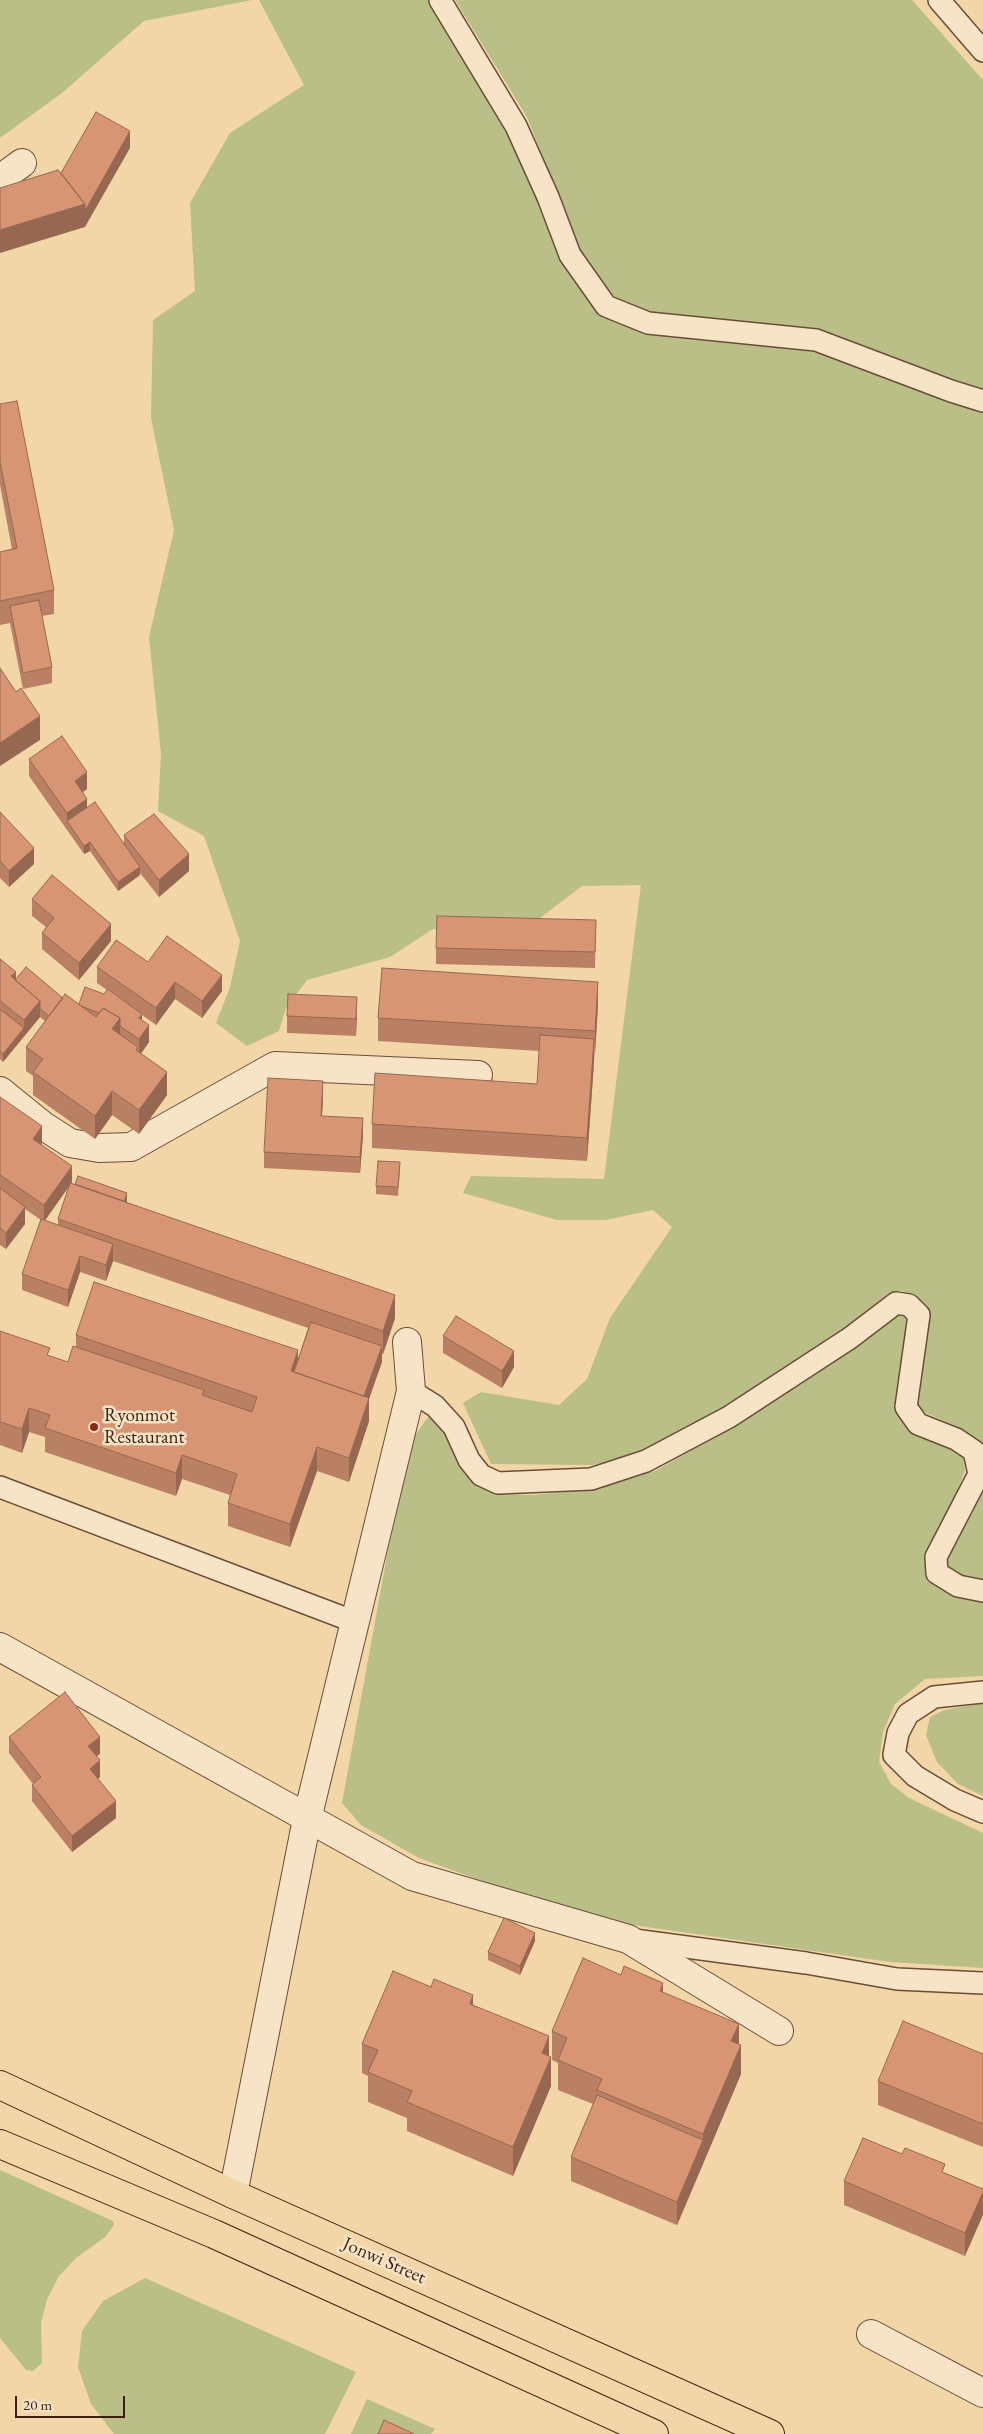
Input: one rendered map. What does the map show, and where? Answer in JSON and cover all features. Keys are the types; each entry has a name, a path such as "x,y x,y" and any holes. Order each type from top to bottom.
{"main road":[{"name":"Jonwi Street","path":"0,2085 233,2194 770,2434"},
{"path":"0,2144 214,2234 654,2434"}],"street":[{"path":"0,178 22,163"},
{"path":"0,1091 42,1125 70,1143 107,1148 131,1147 275,1066 478,1075"},
{"path":"233,2194 307,1819 411,1391 407,1342"},
{"path":"0,1647 412,1876 628,1939 779,2031"},
{"path":"871,2334 983,2393"}],"lane":[{"path":"440,0 516,126 548,197 570,255 606,306 648,323 816,340 951,392 983,401"},
{"path":"939,0 983,51"},
{"path":"411,1391 435,1406 454,1427 469,1460 481,1475 498,1483 591,1478 646,1461 729,1417 850,1338 896,1303 909,1305 919,1315 906,1408 918,1424 956,1439 974,1451 979,1474 936,1557 937,1573 958,1586 983,1591"},
{"path":"0,1487 355,1622"},
{"path":"983,1692 934,1697 908,1714 898,1733 894,1755 915,1776 955,1800 983,1812"},
{"path":"628,1939 806,1963 897,1979 983,1984"}],"green space":[{"path":"0,0 252,0 144,21 62,93 0,138"},
{"path":"259,0 429,0 507,132 540,203 564,263 603,316 647,332 817,349 983,410 983,1451 977,1441 960,1428 924,1412 917,1403 929,1324 928,1311 918,1299 902,1291 889,1293 840,1331 715,1413 642,1454 592,1465 491,1464 463,1403 481,1392 559,1405 587,1379 610,1318 672,1227 653,1210 606,1220 557,1220 463,1193 471,1176 604,1179 641,885 582,886 527,928 433,929 390,957 307,980 286,1008 279,1031 247,1046 216,1023 230,987 240,941 204,836 158,811 161,754 149,637 174,530 151,418 153,320 195,291 190,203 230,133 304,85"},
{"path":"455,0 912,0 983,80 983,390 816,332 646,315 615,297 582,255 527,117"},
{"path":"896,1313 902,1314 909,1320 895,1408 912,1432 949,1445 963,1455 965,1470 952,1505 928,1554 983,1601 983,1676 925,1679 895,1704 883,1732 879,1762 891,1784 909,1798 983,1833 983,1968 890,1962 619,1923 526,1897 419,1858 361,1825 342,1803 407,1446 429,1416 448,1437 460,1466 473,1481 497,1494 533,1495 593,1489 655,1471 740,1423 857,1344"},
{"path":"983,1490 983,1585 977,1585 946,1568 946,1557 971,1516"},
{"path":"983,1703 983,1796 958,1784 937,1762 926,1735 930,1717 944,1710"},
{"path":"0,2170 113,2221 114,2225 105,2237 76,2258 59,2276 47,2299 41,2323 42,2363 33,2371 26,2370 0,2338"},
{"path":"145,2278 356,2372 325,2434 114,2434 91,2404 78,2367 82,2331 103,2301"},
{"path":"367,2399 435,2429 431,2434 351,2434"}],"building":[{"path":"96,112 130,131 85,211 85,204 61,173"},
{"path":"58,170 85,204 0,230 0,188"},
{"path":"17,401 54,590 0,601 0,552 17,548 0,462 0,404"},
{"path":"39,600 52,667 23,673 10,606"},
{"path":"0,668 16,692 21,688 40,716 0,743"},
{"path":"62,736 87,772 75,781 87,799 67,813 29,759"},
{"path":"95,802 140,867 118,882 90,842 84,846 67,821"},
{"path":"0,812 34,848 9,871 0,861"},
{"path":"154,814 189,854 159,880 124,835"},
{"path":"52,875 111,924 79,963 42,933 54,918 32,899"},
{"path":"437,916 596,920 595,952 436,948"},
{"path":"167,936 222,975 202,1001 175,982 156,1008 97,967 116,940 148,962"},
{"path":"0,959 16,972 11,976 40,1001 24,1020 0,1001"},
{"path":"26,967 63,998 49,1016 40,1009 40,1001 15,980"},
{"path":"382,968 598,982 595,1031 378,1018"},
{"path":"85,987 104,994 108,989 142,1014 139,1018 149,1025 139,1039 120,1026 120,1018 103,1008 99,1013 81,1006 79,1004"},
{"path":"65,994 96,1017 103,1008 120,1018 112,1029 138,1047 136,1050 167,1072 139,1110 112,1091 95,1116 33,1072 43,1059 26,1047"},
{"path":"288,994 357,997 356,1019 287,1016"},
{"path":"0,1009 24,1028 3,1054 0,1051"},
{"path":"540,1035 594,1039 587,1138 372,1124 375,1073 537,1084"},
{"path":"268,1078 323,1081 321,1116 363,1118 360,1157 264,1152"},
{"path":"0,1097 42,1126 33,1139 72,1166 44,1205 0,1175"},
{"path":"378,1161 400,1162 398,1187 376,1186"},
{"path":"78,1176 127,1193 124,1201 75,1184"},
{"path":"70,1183 395,1295 383,1331 58,1219"},
{"path":"0,1188 25,1207 6,1233 0,1228"},
{"path":"41,1219 113,1244 106,1265 80,1256 68,1290 22,1274"},
{"path":"94,1282 298,1350 291,1371 369,1398 349,1458 317,1447 290,1524 228,1503 237,1474 182,1455 176,1473 45,1428 50,1415 29,1408 22,1429 0,1422 0,1331 50,1348 47,1355 68,1362 73,1346 204,1390 202,1395 252,1412 257,1397 76,1335"},
{"path":"456,1316 514,1351 502,1371 443,1336"},
{"path":"311,1322 382,1346 364,1396 294,1372"},
{"path":"65,1692 100,1737 88,1746 100,1760 90,1769 116,1801 72,1836 32,1785 41,1777 9,1737"},
{"path":"504,1918 535,1933 520,1966 488,1952"},
{"path":"583,1958 621,1975 624,1966 663,1983 660,1991 739,2024 731,2041 741,2045 703,2134 597,2090 602,2079 558,2060 567,2038 552,2031"},
{"path":"393,1971 431,1987 434,1979 473,1995 470,2004 549,2036 542,2053 551,2057 513,2147 407,2102 412,2091 368,2072 378,2050 362,2044"},
{"path":"903,2021 983,2054 983,2124 878,2081"},
{"path":"597,2095 703,2140 677,2202 571,2157"},
{"path":"863,2138 902,2154 905,2148 945,2164 942,2172 983,2189 965,2233 844,2181"},
{"path":"384,2420 414,2434 378,2434"}],"place":[{"name":"Ryonmot Restaurant","path":"94,1427"}]}
